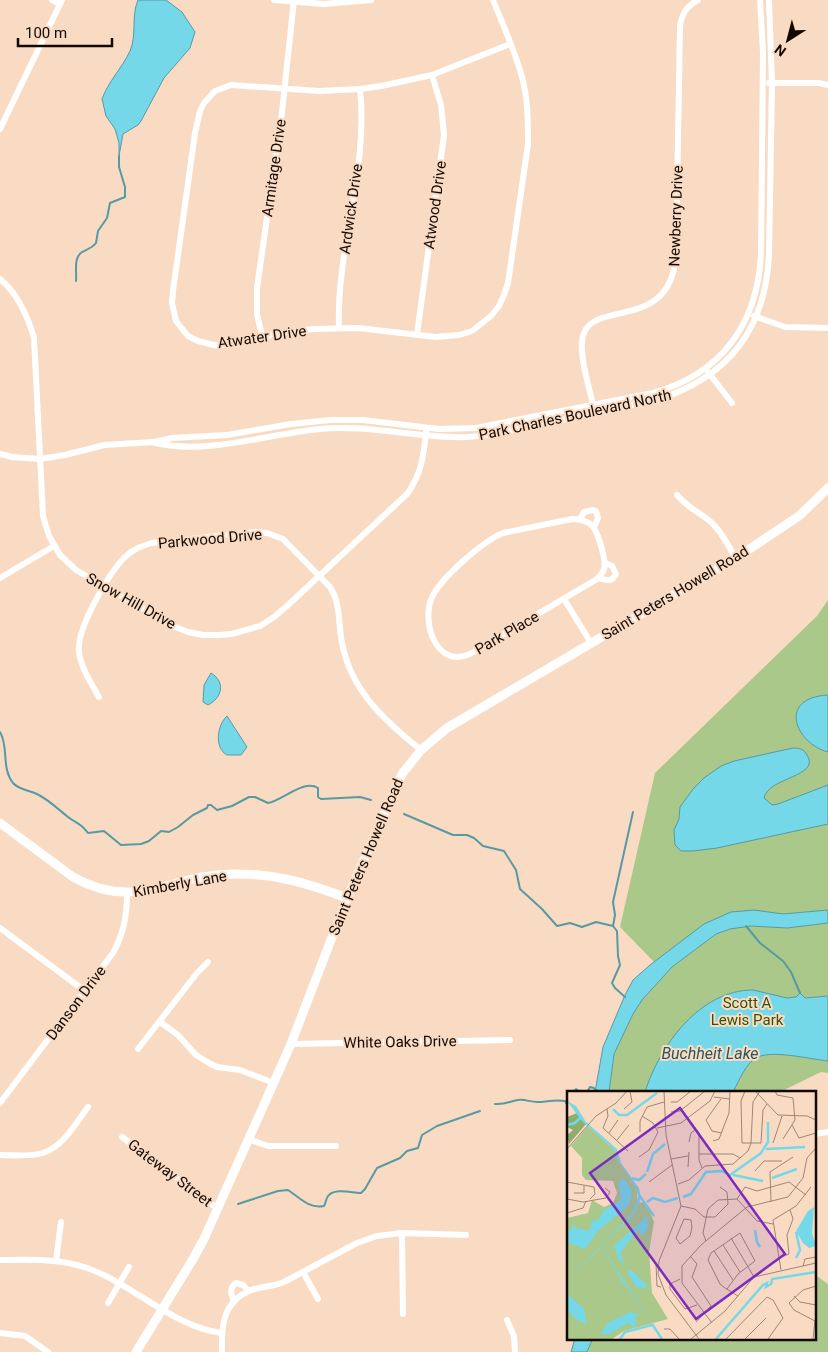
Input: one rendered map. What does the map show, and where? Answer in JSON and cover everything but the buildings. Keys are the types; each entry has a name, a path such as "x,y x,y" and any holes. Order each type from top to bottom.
{"main road":[{"name":"Saint Peters Howell Road","path":"136,1352 199,1250 291,1044 346,898 402,774 421,750 447,728 736,558 799,516 828,488"},
{"name":"Kimberly Lane","path":"0,823 78,880 104,890 126,893 151,891 207,876 231,874 258,875 299,881 346,898"}],"street":[{"path":"0,129 61,2 52,0"},
{"path":"274,0 324,4 372,0"},
{"name":"Atwater Drive","path":"493,0 510,44 523,79 528,108 528,144 508,283 499,306 491,316 472,331 436,338 380,330 340,328 289,332 218,346 198,341 188,336 176,321 172,303 173,291 195,133 204,103 215,92 231,85 319,91 360,89 396,84 432,75 510,44"},
{"name":"Newberry Drive","path":"594,414 582,351 584,333 594,321 639,309 656,301 667,287 674,272 676,254 680,26 683,13 698,0"},
{"name":"Park Charles Boulevard North","path":"0,454 40,459 104,445 235,434 310,421 363,420 426,428 458,430 482,428 665,390 708,372 740,331 749,314 758,286 763,83 760,0"},
{"name":"Park Charles Boulevard North","path":"154,442 172,447 202,446 311,430 357,428 452,438 488,436 664,398 683,391 735,351 744,340 764,296 768,270 772,83 769,0"},
{"name":"Armitage Drive","path":"262,336 257,314 257,288 284,90 293,1"},
{"name":"Atwood Drive","path":"417,335 444,142 441,105 432,75"},
{"path":"763,83 819,83 828,85"},
{"name":"Ardwick Drive","path":"340,328 340,291 362,129 360,89"},
{"name":"Snow Hill Drive","path":"0,279 19,303 31,327 34,338 43,516 54,546 76,570 173,626 188,632 203,635 239,632 260,626 274,617 407,494 415,483 420,471 426,428"},
{"path":"749,314 775,324 795,328 828,328"},
{"path":"708,372 732,403"},
{"path":"310,421 311,430"},
{"path":"677,495 689,508 711,522 736,558"},
{"name":"Park Place","path":"596,511 598,518 594,527 605,563 612,566 616,574 614,579 598,578 463,657 451,657 441,650 433,638 428,622 432,597 441,584 489,540 502,533 580,519 584,512 596,511"},
{"path":"580,519 594,527"},
{"name":"Parkwood Drive","path":"99,697 83,668 79,643 86,620 104,587 126,556 142,546 174,540 256,532 267,533 283,540 320,576 335,594 342,646 355,682 376,710 421,750"},
{"path":"0,578 54,546"},
{"path":"598,578 604,570 605,563"},
{"path":"564,599 591,643"},
{"name":"Danson Drive","path":"0,1103 85,991 118,944 125,924 126,893"},
{"path":"0,928 85,991"},
{"path":"138,1049 197,973 208,962"},
{"path":"160,1022 178,1035 196,1055 209,1063 217,1067 240,1070 274,1083"},
{"name":"White Oaks Drive","path":"291,1044 510,1040"},
{"path":"0,1155 36,1154 51,1149 61,1142 88,1107"},
{"name":"Gateway Street","path":"122,1137 217,1208"},
{"path":"248,1139 268,1146 336,1146"},
{"path":"56,1261 61,1222"},
{"path":"222,1352 222,1333 225,1315 234,1302 249,1291 278,1285 363,1240 386,1234 466,1234"},
{"path":"402,1234 403,1314"},
{"path":"0,1260 56,1261 88,1269 202,1329 222,1333"},
{"path":"108,1303 129,1267"},
{"path":"303,1272 318,1299"},
{"path":"234,1302 231,1291 232,1286 236,1283 243,1285 249,1291"},
{"path":"507,1320 514,1336 515,1352"},
{"path":"0,1333 24,1336 48,1352"}],"green space":[{"path":"828,600 828,911 724,925 657,965 620,927 655,773 817,616"},
{"name":"Scott A Lewis Park","path":"828,923 828,1073 821,1072 782,1091 609,1091 614,1054 633,1014 642,1000 672,967 716,934 730,929 751,926 787,928"},
{"path":"816,1275 828,1284 828,1352 587,1352 592,1340 816,1340"}],"water":[{"path":"138,0 166,0 182,12 195,32 190,48 164,78 141,121 123,134 119,156 119,143 115,129 106,116 102,99 130,51"},
{"path":"211,673 219,681 220,690 213,702 208,705 203,702 204,685"},
{"path":"828,695 828,752 816,747 807,740 800,731 796,721 797,712 802,704 812,698"},
{"path":"227,716 247,747 241,755 227,755 220,747 219,730"},
{"path":"793,748 801,749 806,753 809,762 807,768 801,773 774,786 764,798 772,805 778,804 828,785 828,824 717,848 681,851 675,845 674,830 679,819 680,807 704,778 721,766 734,761"},
{"path":"754,910 783,914 828,910 828,923 787,928 751,926 730,929 716,934 672,967 642,1000 633,1014 614,1054 609,1091 595,1091 603,1047 633,980 704,924 731,912"},
{"name":"Buchheit Lake","path":"753,990 787,998 796,997 800,993 805,998 828,996 828,1061 773,1054 765,1055 754,1059 750,1063 734,1091 645,1091 661,1056 685,1023 699,1010 716,999 734,992"},
{"path":"574,1340 592,1340 587,1352 571,1352"}],"waterway":[{"path":"76,281 77,258 82,252 96,243 98,231 107,218 110,203 125,197 125,187 119,167 119,156"},
{"path":"0,732 3,738 7,771 15,785 46,799 81,825 88,833 104,831 121,845 141,844 149,841 161,831 169,832 193,815 207,808 208,805 217,810 232,806 249,797 255,797 268,803 306,786 318,788 318,797 321,799 360,797 371,800"},
{"path":"613,926 615,915 613,902 633,812"},
{"path":"404,814 453,835 467,835 483,846 504,851 516,870 520,889 557,926 570,923 582,927 596,922 613,926 617,931 620,965 612,983 625,997"},
{"path":"746,926 760,943 783,961 791,972 800,993"},
{"path":"588,1091 590,1087 597,1091"},
{"path":"575,1091 576,1089 579,1091"},
{"path":"495,1104 515,1100 537,1102 557,1100 565,1101 567,1104"},
{"path":"238,1204 278,1191 288,1190 305,1202 319,1207 324,1206 327,1197 332,1193 340,1191 361,1193 377,1168 400,1158 407,1151 418,1148 422,1135 437,1126 480,1111"}]}
